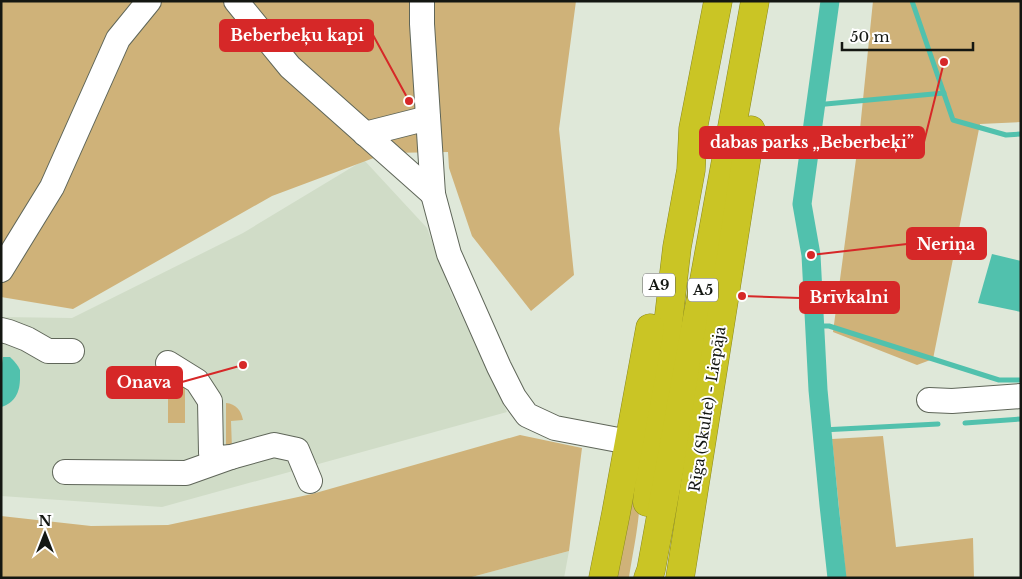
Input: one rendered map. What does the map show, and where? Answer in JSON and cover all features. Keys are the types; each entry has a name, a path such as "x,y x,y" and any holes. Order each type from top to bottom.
{"highway":[{"name":"A5","path":"639,578 677,247 691,170 694,128 718,1"},
{"name":"A5","path":"648,578 686,384 755,1"},
{"name":"Rīga (Skulte) - Liepāja","path":"680,578 758,85 762,1"},
{"name":"A9","path":"603,578 680,168 694,128"}],"street":[{"path":"3,267 52,187 118,38 149,1"},
{"path":"236,1 290,67 433,194"},
{"path":"422,1 433,194 449,254 499,367 514,397 527,415 554,428 629,442"},
{"path":"366,134 428,118"},
{"path":"1,330 27,339 48,351 72,351"},
{"path":"168,363 197,382 210,401 211,453 219,458 232,457"},
{"path":"929,400 1021,396"},
{"path":"65,472 186,473 274,445 296,450 310,481"}],"shaded area":[{"path":"1,1 576,1 559,129 574,275 531,311 472,236 449,168 448,152 387,153 272,196 73,309 1,297"},
{"path":"873,1 1021,1 1021,122 980,124 933,359 917,365 833,332 860,129"},
{"path":"364,160 427,228 451,293 507,412 162,507 1,496 1,317 72,318 243,233"},
{"path":"168,373 185,379 185,423 168,423"},
{"path":"226,403 238,408 243,420 231,421 232,449 226,449"},
{"path":"520,435 582,448 569,551 468,578 1,578 1,516 91,526 168,525 312,494"},
{"path":"883,436 896,547 973,538 974,578 846,578 832,439"},
{"path":"633,484 638,484 640,504 629,578 612,578"},
{"path":"569,551 564,578 468,578"}],"water":[{"path":"992,254 1021,261 1021,312 978,303"},
{"path":"3,357 10,357 15,363 20,370 20,378 16,396 10,403 1,407 1,369"}],"waterway":[{"path":"830,1 802,204 811,255 818,390 837,578"},
{"path":"912,1 953,120 1006,135 1021,134"},
{"path":"815,105 944,93"},
{"path":"814,326 829,326 999,380 1021,380"},
{"path":"965,423 1021,419"},
{"path":"822,430 938,424"}],"place":[{"name":"dabas parks „Beberbeķi”","path":"944,62"},
{"name":"Beberbeķu kapi","path":"409,101"},
{"name":"Neriņa","path":"811,255"},
{"name":"Brīvkalni","path":"742,296"},
{"name":"Onava","path":"243,365"}]}
